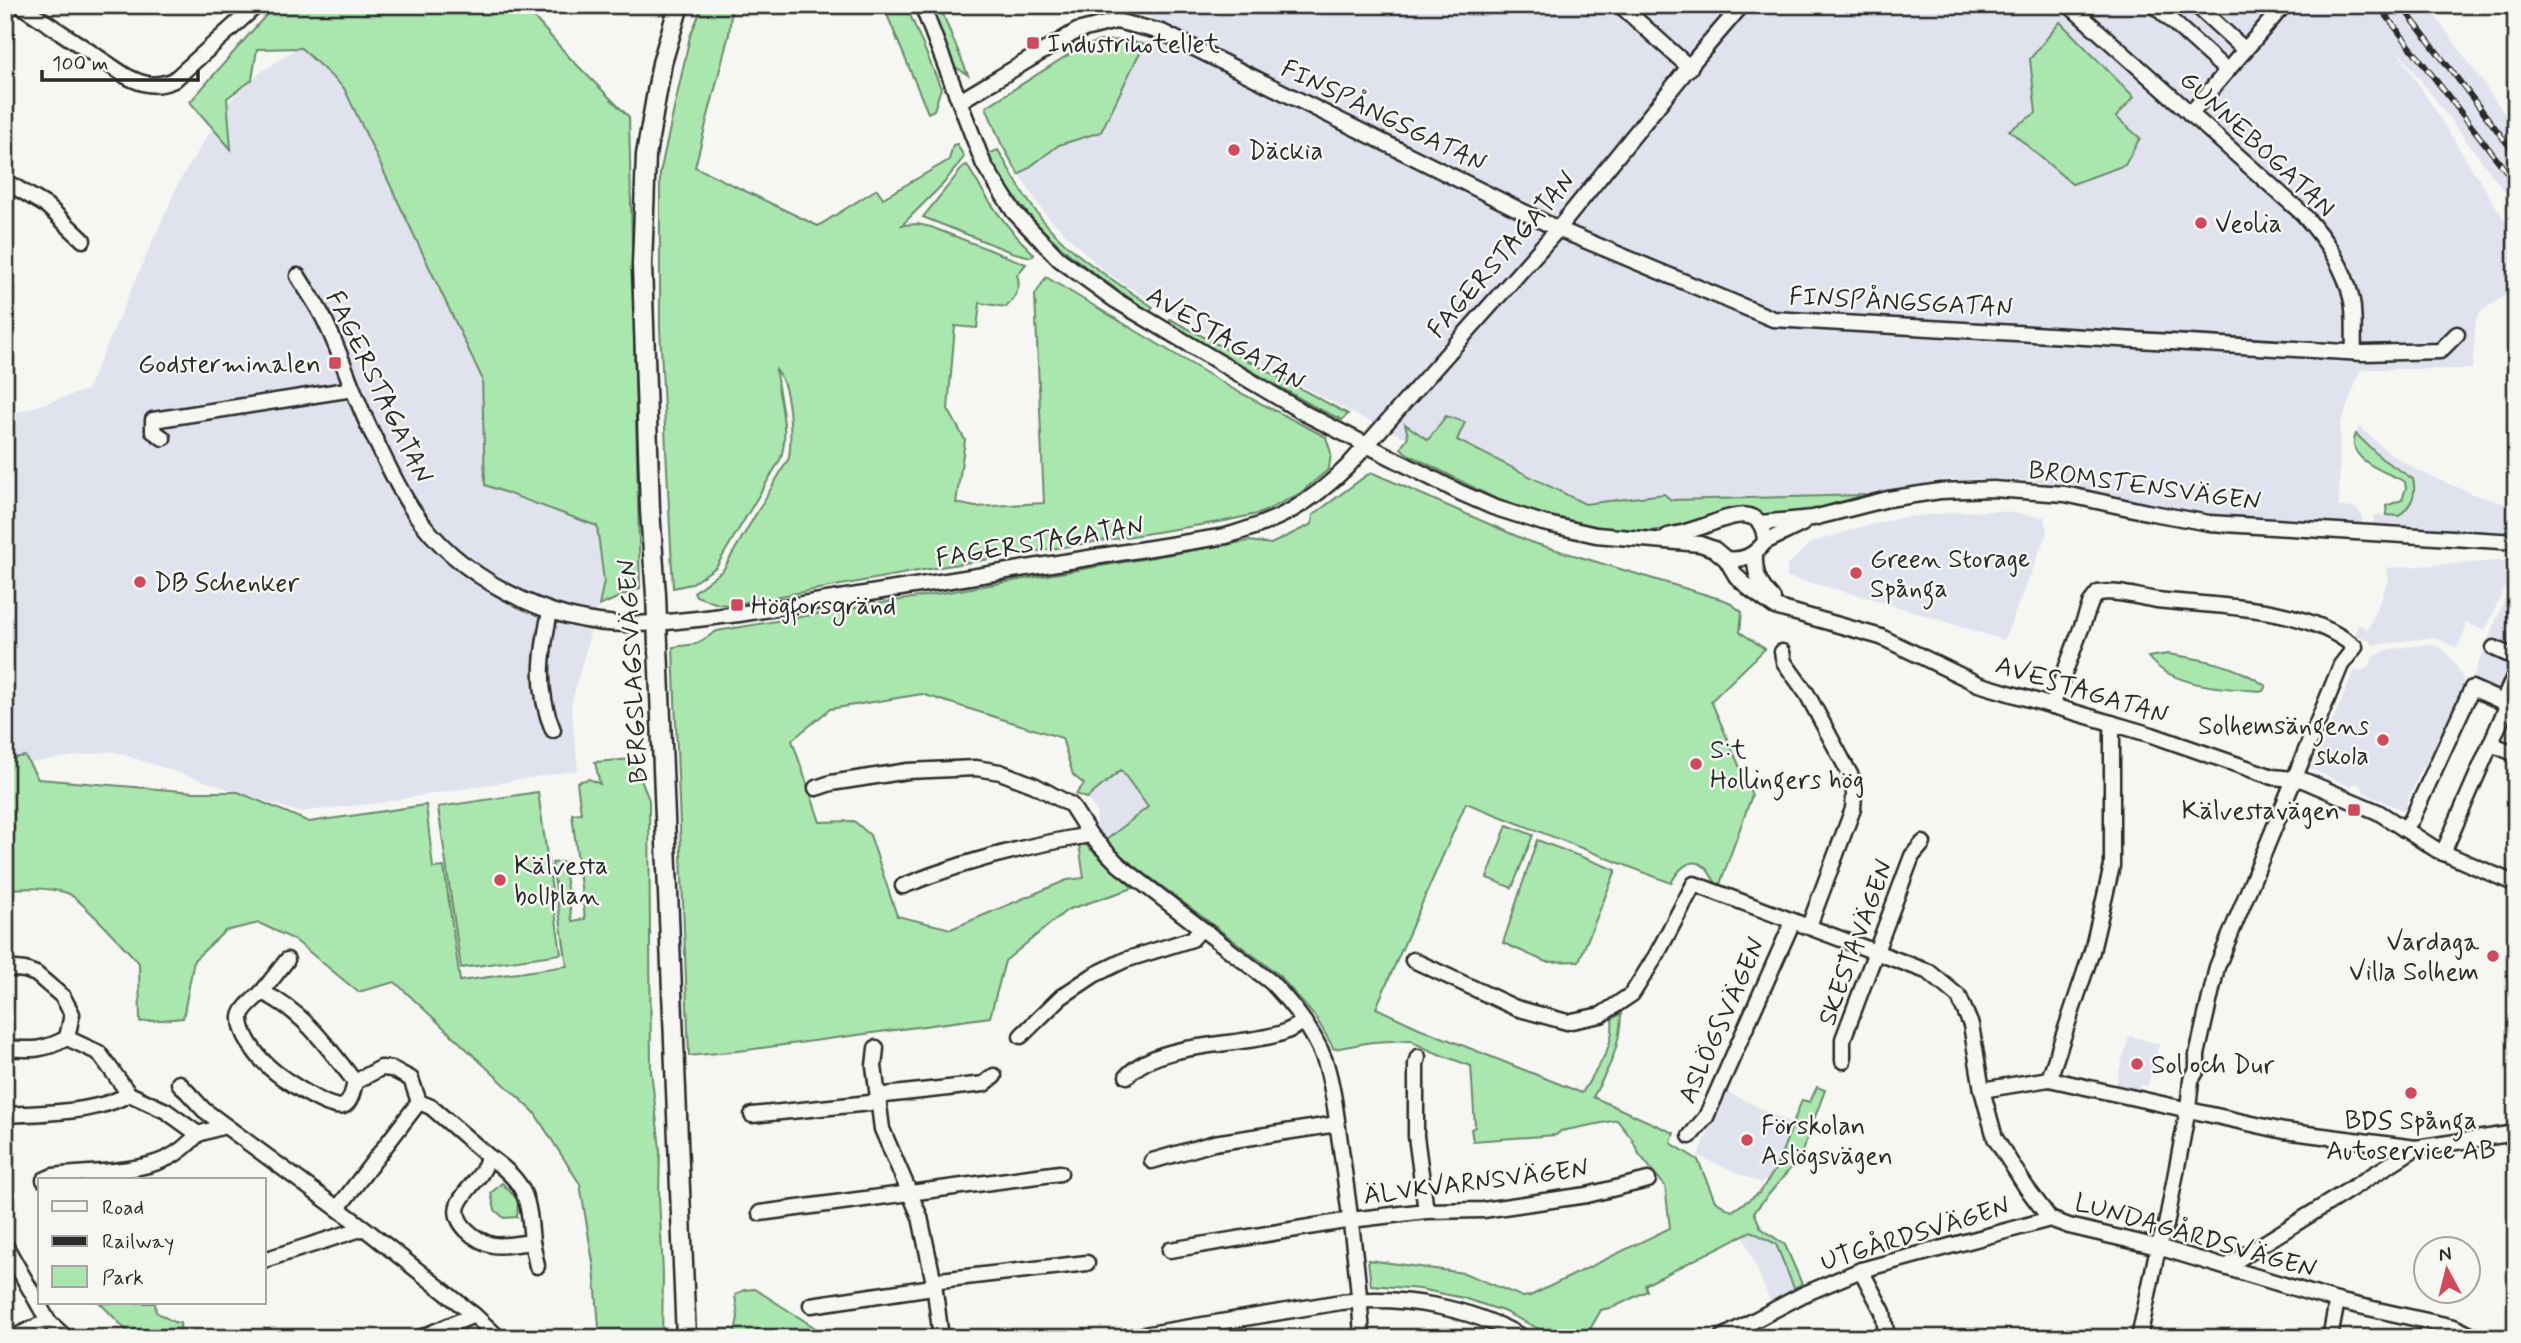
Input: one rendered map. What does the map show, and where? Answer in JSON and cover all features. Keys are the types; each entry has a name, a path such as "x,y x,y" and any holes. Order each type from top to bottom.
{"main road":[{"name":"BERGSLAGSVÄGEN","path":"678,5 662,63 646,155 642,265 686,1338"}],"street":[{"path":"20,5 126,76 142,84 162,86 174,80 257,5"},
{"name":"AVESTAGATAN","path":"922,5 960,101 977,154 1014,212 1059,259 1115,300 1306,414 1461,493 1518,515 1595,535 1700,544 1714,549 1726,559 1736,576 1765,601 1881,638 1978,684 2112,723 2273,777 2294,778 2378,812 2443,853 2516,884"},
{"path":"1620,5 1689,68"},
{"name":"FAGERSTAGATAN","path":"298,276 325,321 369,427 412,509 440,542 479,577 550,612 583,620 626,624 739,614 1226,536 1260,526 1297,509 1338,475 1558,229 1742,5"},
{"name":"GUNNEBOGATAN","path":"2069,5 2302,214 2325,238 2344,274 2352,302 2354,351"},
{"path":"2154,5 2227,71"},
{"path":"2190,114 2284,5"},
{"path":"2197,6 2245,50"},
{"name":"FINSPÅNGSGATAN","path":"960,101 1077,32 1116,21 1154,28 1558,229 1773,318 2354,351 2440,351 2457,334"},
{"path":"5,181 47,206 83,240"},
{"path":"163,438 153,431 153,420 353,388"},
{"name":"BROMSTENSVÄGEN","path":"1760,523 1812,518 1888,499 1940,491 1993,489 2065,494 2209,523 2516,542"},
{"name":"AVESTAGATAN","path":"1649,539 1682,533 1739,514 1754,519 1760,523 1764,532 1755,567 1758,580 1765,591 1786,609"},
{"name":"BROMSTENSVÄGEN","path":"1760,548 1812,518"},
{"path":"1714,549 1711,539 1717,520"},
{"path":"1726,559 1746,558 1760,548"},
{"path":"2052,706 2091,602 2098,593 2108,591 2288,615 2340,634 2355,647 2340,665 2217,967 2197,1055 2197,1070 2191,1080 2166,1225 2158,1247 2139,1338"},
{"path":"550,612 541,652 541,676 547,717 553,730"},
{"path":"2494,648 2516,658"},
{"path":"1782,652 1784,662 1807,694 1852,778 1854,794 1853,809 1809,926"},
{"path":"2443,853 2509,704 2516,672"},
{"path":"2404,829 2412,819 2472,688 2509,704"},
{"path":"2049,1079 2092,951 2112,866 2112,723"},
{"path":"2491,744 2516,754"},
{"name":"ÄLVKVARNSVÄGEN","path":"816,788 831,783 908,771 976,768 1000,772 1034,785 1071,805 1090,835 1119,865 1271,982 1304,1022 1324,1060 1337,1124 1351,1220 1362,1338"},
{"path":"903,887 943,870 1006,850 1090,835"},
{"name":"SKESTAVÄGEN","path":"1843,1061 1843,1039 1912,856 1923,843"},
{"name":"LUNDAGÅRDSVÄGEN","path":"1413,960 1516,1008 1567,1022 1601,1015 1632,993 1656,956 1694,884 1929,972 1959,997 1970,1026 1982,1090 1995,1138 2026,1188 2050,1219 2068,1226 2158,1247 2337,1301 2454,1327 2478,1338"},
{"name":"ASLÖGSVÄGEN","path":"1690,1136 1706,1117 1793,921"},
{"path":"1021,1036 1061,997 1094,975 1125,960 1192,939 1201,929"},
{"path":"287,960 243,1012 241,1018 251,1046 268,1066 295,1086 336,1107 346,1105 355,1082 381,1068 392,1069 411,1079 419,1102 430,1107 515,1177 529,1204 537,1266"},
{"path":"5,968 37,974 64,997 72,1014 67,1038 49,1048 34,1051 5,1048"},
{"path":"262,992 289,1006 312,1027 355,1082"},
{"path":"1127,1076 1137,1066 1182,1050 1281,1034 1304,1022"},
{"path":"67,1038 99,1053 129,1094 166,1111 198,1134"},
{"path":"876,1048 874,1066 886,1142 920,1217 934,1283 941,1338"},
{"path":"1418,1057 1416,1136 1426,1211"},
{"path":"752,1115 870,1103 885,1095 984,1084 995,1076"},
{"path":"1982,1090 2049,1079 2284,1131 2416,1148 2516,1133"},
{"path":"179,1083 204,1110 364,1228 499,1338"},
{"path":"5,1115 58,1112 116,1102 129,1094"},
{"path":"338,1209 419,1102"},
{"path":"1152,1161 1214,1143 1337,1124"},
{"path":"48,1178 150,1164 167,1159 183,1150 198,1134 225,1126"},
{"path":"2226,1267 2416,1148"},
{"path":"488,1156 486,1166 458,1205 456,1213 462,1225 477,1239 494,1245 533,1242"},
{"path":"760,1213 1060,1173"},
{"name":"ÄLVKVARNSVÄGEN","path":"1170,1250 1351,1220 1426,1211 1483,1210 1587,1195 1648,1180"},
{"name":"UTGÅRDSVÄGEN","path":"1721,1338 1802,1295 1861,1270 2050,1219"},
{"path":"266,1259 364,1228"},
{"path":"5,1245 38,1303"},
{"path":"811,1305 926,1288 940,1280 1087,1262"},
{"path":"1861,1270 1883,1312 1887,1338"},
{"path":"1125,1338 1360,1300 1408,1302 1443,1308 1478,1318 1524,1338"},
{"path":"2330,1338 2337,1301"},
{"path":"38,1304 48,1321 66,1338"},
{"path":"420,1338 474,1315"},
{"path":"12,1338 48,1321"}],"shaded area":[{"path":"1145,5 2428,5 2516,130 2516,206 2393,44 2516,238 2516,289 2484,309 2476,318 2472,369 2361,369 2340,425 2339,507 2356,508 2362,515 2362,526 2223,517 2171,510 2037,481 1992,479 1941,480 1865,495 1671,500 1664,494 1584,504 1457,440 1465,422 1428,440 1406,425 1408,436 1402,436 1352,413 1171,314 1104,271 1046,215 1019,175 1059,145 1101,132 1138,56 1165,24 1142,14"},
{"path":"305,43 348,87 482,378 485,485 597,526 604,581 571,705 578,770 377,803 299,812 112,751 5,766 5,416 87,390 179,182 230,100 261,72"},
{"path":"2359,426 2388,452 2418,471 2473,494 2516,507 2516,535 2374,527 2374,515 2399,516 2415,490 2413,480 2382,459 2356,434"},
{"path":"1997,511 2044,517 2047,533 2004,640 1866,597 1787,577 1787,566 1809,544 1854,529 1900,518"},
{"path":"2516,560 2516,702 2471,682 2510,586 2506,584 2485,631 2465,622 2465,631 2457,648 2434,637 2373,645 2368,639 2355,635 2358,624 2368,629 2389,579 2386,568"},
{"name":"Solhemsängens skola","path":"2430,644 2442,649 2455,663 2463,679 2462,689 2429,769 2422,766 2406,805 2411,809 2405,811 2364,793 2362,786 2356,783 2349,786 2307,767 2306,764 2313,765 2355,670 2362,671 2370,665 2374,656 2390,649"},
{"path":"1120,770 1148,807 1106,840 1096,828 1097,812 1087,798"},
{"name":"Sol och Dur","path":"2129,1036 2159,1044 2148,1086 2140,1085 2138,1093 2115,1087"},
{"name":"Förskolan Aslögsvägen","path":"1726,1091 1794,1125 1777,1171 1761,1183 1698,1156"},
{"path":"1751,1231 1776,1244 1795,1290 1770,1301 1743,1235"}],"green space":[{"path":"275,5 523,5 570,58 629,117 640,588 599,606 604,581 597,526 485,485 482,378 344,88 301,48 257,49 252,80 227,98 231,149 190,102"},
{"path":"703,5 732,5 729,34 695,167 818,226 877,189 883,198 949,160 953,145 957,144 964,157 943,184 902,225 931,227 1026,264 1017,275 1017,292 1006,307 980,303 977,328 955,326 948,409 965,440 956,503 975,507 1044,503 1035,295 1046,277 1233,389 1326,437 1331,453 1329,469 1299,494 1261,513 1225,521 940,567 730,605 718,604 696,596 694,592 723,570 789,458 790,425 787,399 785,387 776,370 784,426 780,460 716,567 691,584 673,588 660,328 660,173 690,36"},
{"path":"883,5 906,5 941,88 934,110 928,113"},
{"path":"927,5 939,5 968,75 954,66"},
{"path":"2060,22 2134,97 2116,117 2140,138 2125,165 2072,184 2009,130 2036,113 2030,59"},
{"path":"1124,40 1148,45 1138,56 1101,132 1059,145 1019,175 1001,143 986,107 1079,48 1100,41"},
{"path":"998,150 1044,222 1072,250 1153,307 1150,312 1079,262 1038,225 1003,180 988,154"},
{"path":"967,165 997,212 1034,254 1031,257 1011,252 923,217"},
{"path":"1170,319 1348,414 1342,420 1319,409 1168,323"},
{"path":"1446,416 1465,422 1457,440 1585,504 1664,494 1671,500 1865,495 1776,520 1746,508 1734,509 1683,527 1648,531 1609,529 1532,512 1494,498 1401,448 1408,436 1405,424 1428,440"},
{"path":"2356,434 2382,459 2413,479 2412,500 2399,516 2387,515 2386,506 2402,500 2405,482 2361,458 2354,443"},
{"path":"1373,473 1530,542 1727,601 1742,612 1740,632 1765,649 1711,701 1752,795 1719,887 1700,864 1686,865 1671,883 1466,803 1376,1008 1582,1093 1608,1049 1612,1019 1621,1014 1616,1048 1593,1097 1674,1133 1671,1143 1698,1160 1715,1201 1732,1211 1759,1193 1775,1170 1802,1100 1810,1102 1817,1087 1825,1090 1800,1157 1754,1212 1761,1228 1785,1245 1802,1284 1794,1288 1776,1244 1751,1231 1645,1285 1647,1291 1614,1307 1601,1310 1585,1338 1557,1338 1503,1311 1463,1298 1420,1289 1371,1285 1368,1260 1464,1273 1523,1297 1530,1296 1670,1228 1665,1186 1639,1154 1632,1139 1617,1120 1561,1131 1556,1135 1473,1141 1471,1129 1475,1127 1471,1066 1430,1051 1411,1040 1372,1042 1334,1049 1316,1018 1278,974 1119,854 1106,840 1148,807 1121,770 1087,798 1076,794 1084,784 1073,775 1062,738 922,694 830,709 792,740 820,822 854,821 870,835 897,916 951,929 1067,880 1084,878 1079,844 1086,845 1133,888 1067,910 1005,961 990,1017 689,1056 673,647 696,644 717,631 1249,541 1271,544 1312,524 1313,515"},
{"path":"2168,654 2231,668 2266,686 2263,691 2201,684 2170,675 2148,657"},
{"path":"25,756 38,779 194,792 238,792 309,822 426,805 433,868 444,867 460,981 567,966 552,863 563,862 572,921 585,919 572,814 581,813 577,782 589,779 600,784 595,762 633,759 649,800 651,1070 660,1149 662,1338 600,1338 594,1268 580,1184 534,1112 395,982 358,992 295,940 259,923 225,931 194,960 183,1018 140,1022 139,963 92,913 67,893 44,889 5,889 5,759"},
{"name":"Kälvesta bollplan","path":"538,792 561,954 461,968 438,807"},
{"path":"1507,825 1533,835 1512,888 1487,878"},
{"path":"1537,840 1616,870 1579,961 1546,962 1503,943"},
{"path":"502,1183 518,1200 517,1217 504,1218 495,1210 491,1193"},
{"path":"755,1289 831,1338 734,1338 738,1317 735,1295 744,1290"},
{"path":"101,1304 155,1304 156,1312 180,1323 181,1338 134,1338"}],"railway":[{"path":"2378,5 2516,184"},
{"path":"2401,5 2516,155"}],"place":[{"name":"Industrihotellet","path":"1033,43"},
{"name":"Däckia","path":"1234,150"},
{"name":"Veolia","path":"2201,223"},
{"name":"Godsterminalen","path":"335,363"},
{"name":"Green Storage Spånga","path":"1856,573"},
{"name":"DB Schenker","path":"140,582"},
{"name":"Högforsgränd","path":"737,605"},
{"name":"Solhemsängens skola","path":"2383,740"},
{"name":"S:t Hollingers hög","path":"1696,764"},
{"name":"Kälvestavägen","path":"2354,810"},
{"name":"Kälvesta bollplan","path":"500,880"},
{"name":"Vardaga Villa Solhem","path":"2493,956"},
{"name":"Sol och Dur","path":"2137,1064"},
{"name":"BDS Spånga Autoservice AB","path":"2411,1093"},
{"name":"Förskolan Aslögsvägen","path":"1747,1140"}]}
